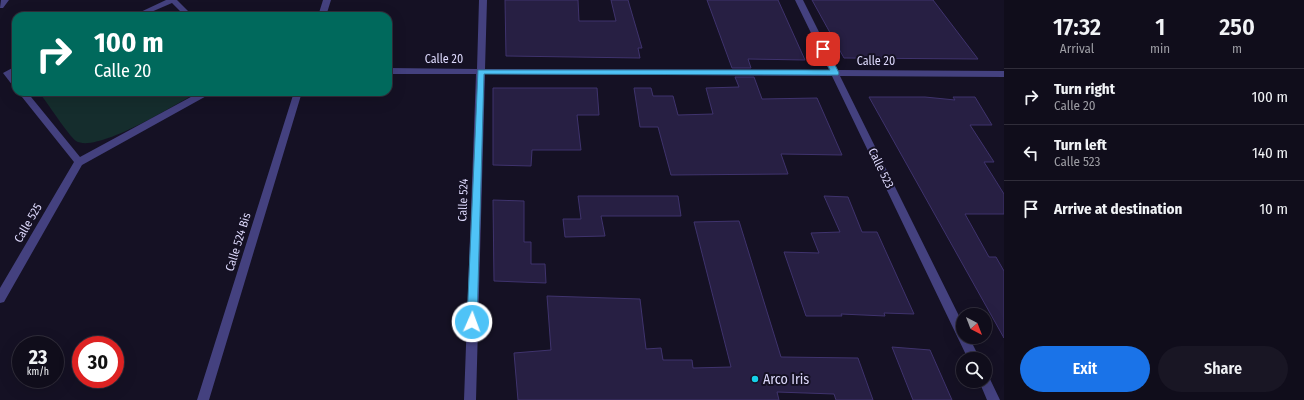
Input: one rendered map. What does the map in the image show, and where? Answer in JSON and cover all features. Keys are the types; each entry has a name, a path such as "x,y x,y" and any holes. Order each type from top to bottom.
{"street":[{"path":"0,6 5,0"},
{"path":"145,12 172,0 185,12"},
{"path":"323,12 327,0"},
{"name":"Calle 524","path":"470,400 483,0"},
{"name":"Calle 523","path":"799,0 956,323"},
{"name":"Calle 20","path":"392,71 1004,74"},
{"path":"4,73 12,80"},
{"path":"25,96 79,162 200,96"},
{"name":"Calle 524 Bis","path":"203,400 297,96"},
{"name":"Calle 525","path":"0,298 79,162"},
{"path":"988,388 994,400"}],"green space":[{"path":"42,96 191,96 137,126 101,141 86,143 76,141 63,126"}],"building":[{"path":"505,0 578,0 579,21 616,21 611,0 628,0 642,48 638,48 640,58 506,56"},
{"path":"707,0 778,0 805,60 748,59 751,68 732,68"},
{"path":"812,0 933,0 978,59 844,58"},
{"path":"735,77 754,77 762,99 817,98 842,155 781,154 788,174 671,175 658,127 640,127 634,88 651,88 653,96 673,96 678,115 713,114 706,88 739,87"},
{"path":"493,88 597,88 599,115 577,115 581,150 532,150 531,166 493,165"},
{"path":"869,97 925,97 955,100 953,97 975,97 992,125 970,125 994,162 984,162 1004,194 1004,214 965,214 989,257 996,257 1004,271 1004,338 992,317 992,308 987,308"},
{"path":"578,196 678,196 681,216 601,216 605,236 565,237 563,219 581,219"},
{"path":"824,196 848,197 862,232 877,232 914,314 884,313 885,316 841,314 842,316 806,316 784,252 819,253 811,233 840,232"},
{"path":"493,200 524,201 524,242 531,242 531,264 545,264 546,283 494,281"},
{"path":"739,221 781,357 858,358 873,400 836,400 834,394 777,392 779,400 518,400 514,353 551,350 547,296 640,299 646,349 661,348 663,360 692,360 693,368 731,367 694,222"},
{"path":"892,347 930,350 952,400 913,400"}],"place":[{"name":"Arco Iris","path":"755,379"}],"route":[{"path":"472,322 480,72 835,73 823,49"}]}
